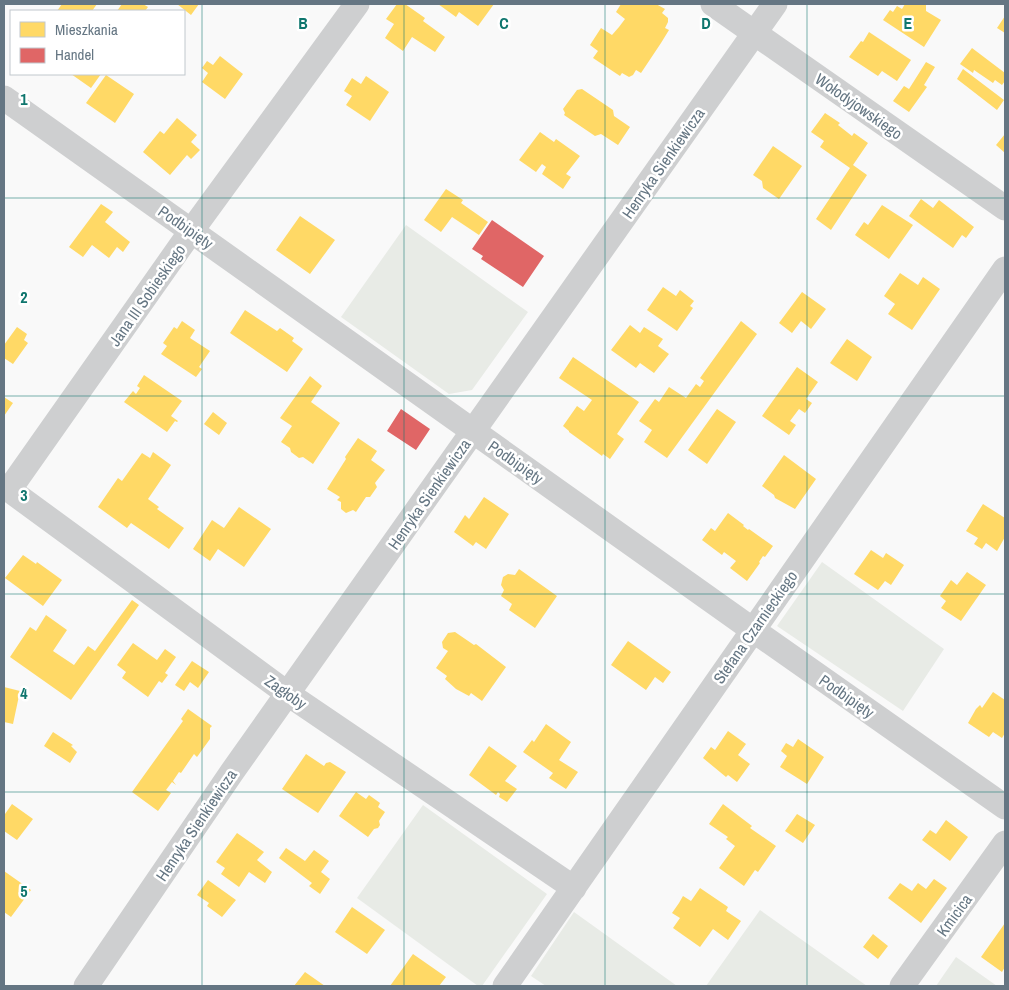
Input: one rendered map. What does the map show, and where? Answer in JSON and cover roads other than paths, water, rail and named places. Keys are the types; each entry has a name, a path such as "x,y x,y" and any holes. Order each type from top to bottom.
{"street":[{"name":"Jana III Sobieskiego","path":"6,488 357,4"},
{"name":"Wołodyjowskiego","path":"713,4 1005,208"},
{"name":"Henryka Sienkiewicza","path":"86,986 232,772 775,4"},
{"name":"Podbipięty","path":"4,98 1005,807"},
{"name":"Stefana Czarnieckiego","path":"505,986 1005,269"},
{"name":"Zagłoby","path":"6,488 288,694 574,888"},
{"name":"Kmicica","path":"902,986 1005,843"}]}
